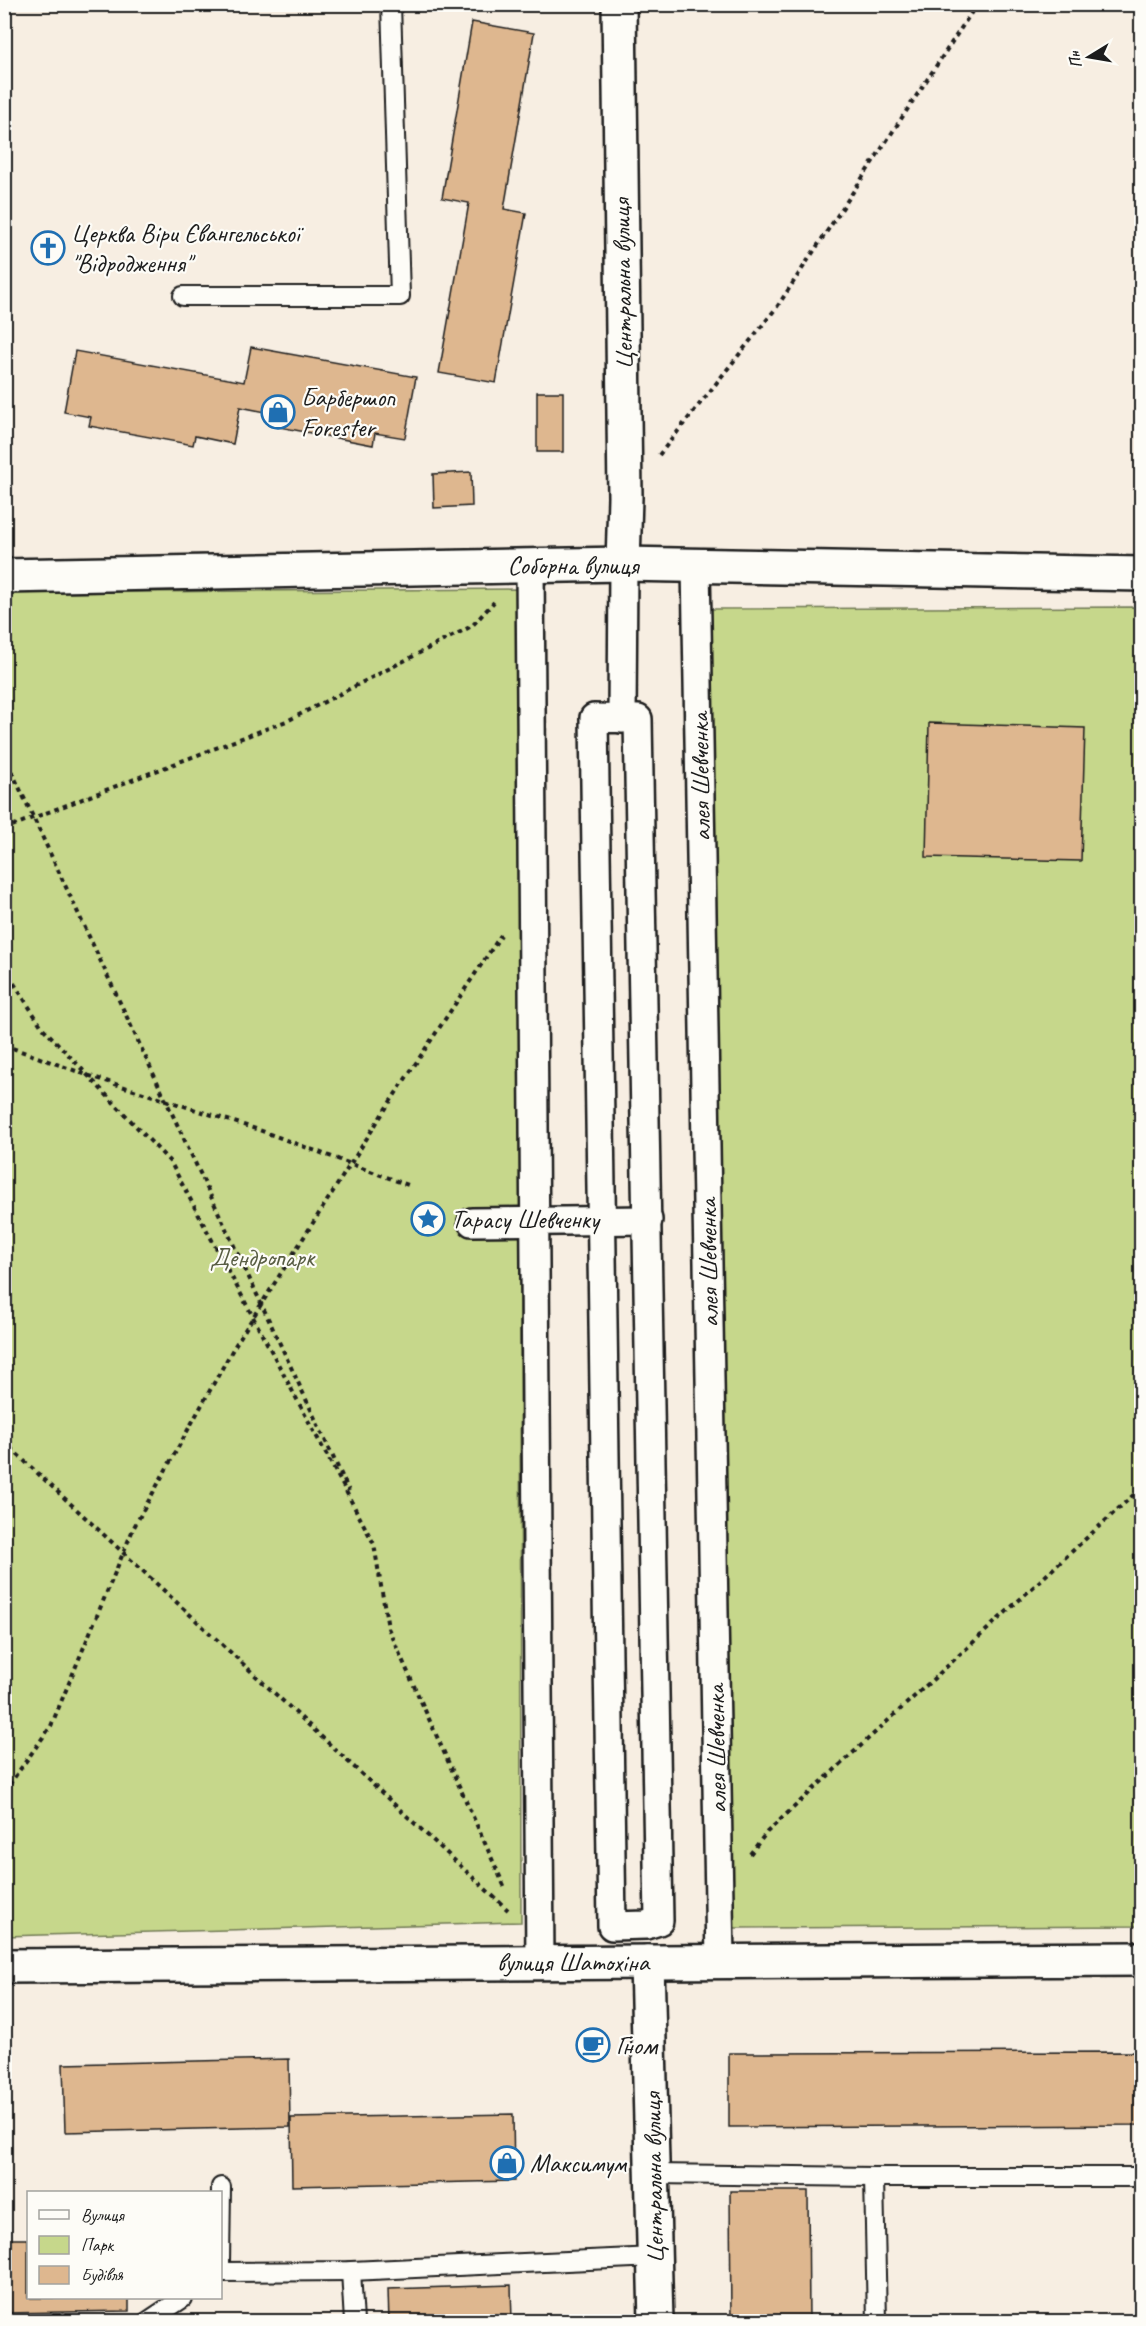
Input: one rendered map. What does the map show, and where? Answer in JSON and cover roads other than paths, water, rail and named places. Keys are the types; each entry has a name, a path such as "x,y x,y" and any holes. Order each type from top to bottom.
{"street":[{"name":"Центральна вулиця","path":"619,4 625,497 623,564"},
{"name":"Соборна вулиця","path":"4,576 623,564 1142,574"},
{"path":"622,719 623,564"},
{"path":"530,565 540,1962"},
{"name":"алея Шевченка","path":"696,565 720,1961"},
{"path":"594,718 622,719 638,719 659,1921 646,1925 612,1926 594,718"},
{"path":"472,1222 648,1220"},
{"path":"646,1925 647,1962"},
{"name":"вулиця Шатохіна","path":"4,1966 1142,1959"},
{"name":"Центральна вулиця","path":"647,1962 656,2322"}],"lane":[{"path":"183,296 400,296 391,4"},
{"path":"653,2174 1142,2177"},
{"path":"874,2177 877,2322"},
{"path":"221,2187 221,2191"},
{"path":"222,2272 351,2271 654,2257"},
{"path":"351,2271 354,2322"},
{"path":"147,2322 182,2299"}],"place":[{"name":"Церква Віри Євангельської \"Відродження\"","path":"48,248"},
{"name":"Барбершоп Forester","path":"278,412"},
{"name":"Тарасу Шевченку","path":"428,1219"},
{"name":"Гном","path":"593,2045"},
{"name":"Максимум","path":"507,2163"}],"park label":[{"name":"Дендропарк","path":"262,1257"}]}
